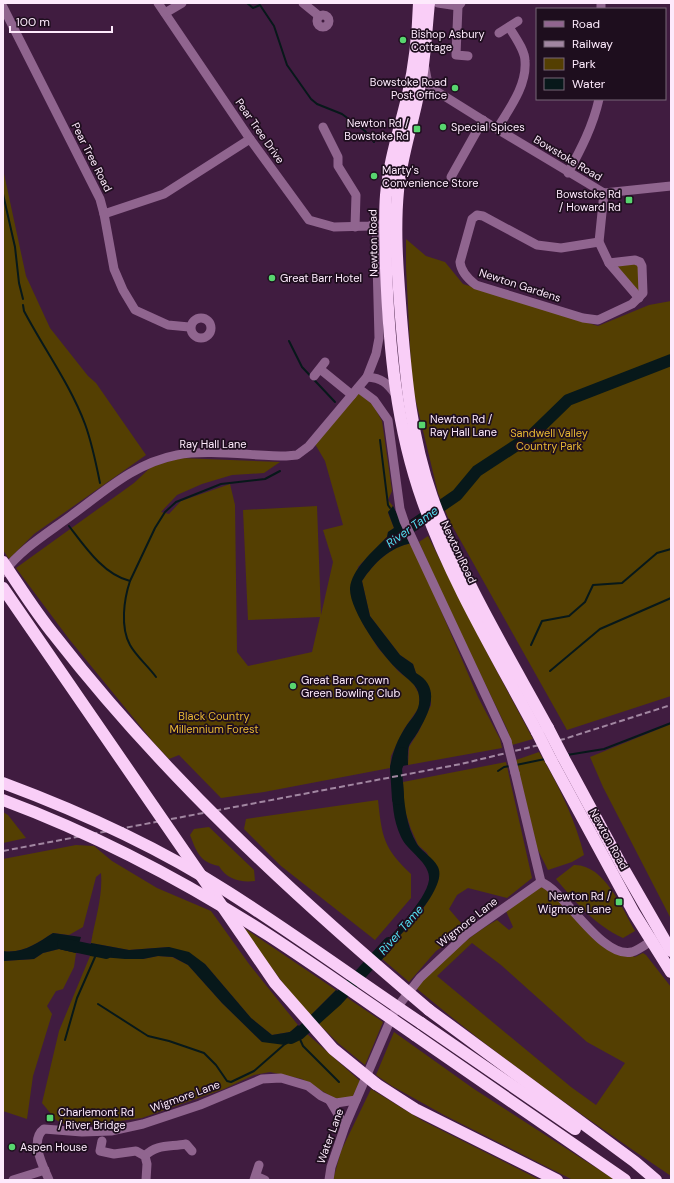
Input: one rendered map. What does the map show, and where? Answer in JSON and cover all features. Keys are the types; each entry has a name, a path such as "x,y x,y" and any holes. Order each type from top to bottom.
{"highway":[{"name":"Newton Road","path":"419,3 415,60 389,172 384,226 388,308 396,395 407,450 438,526 448,561 656,937 671,972"},
{"name":"Newton Road","path":"427,499 407,389 397,272 384,226 397,193 403,157 419,92 424,61 429,3"},
{"path":"3,562 54,636 134,731 186,787 264,864 349,943 429,1010 635,1162 656,1180"},
{"path":"3,588 275,983 333,1049 376,1084 415,1109 557,1180"},
{"path":"3,783 110,828 228,892 527,1097 652,1180"},
{"path":"3,800 97,839 158,870 270,936 625,1180"},
{"name":"Newton Road","path":"656,937 671,951"}],"street":[{"name":"Pear Tree Drive","path":"158,3 250,139 309,220 334,228 384,226"},
{"path":"165,13 182,3"},
{"path":"304,3 319,16"},
{"path":"438,3 460,4 456,55 468,56"},
{"name":"Pear Tree Road","path":"3,7 100,199 114,269 123,290 135,310 168,325 189,327"},
{"path":"499,33 518,21"},
{"path":"497,129 518,93 524,74 525,60 509,27"},
{"name":"Bowstoke Road","path":"424,61 428,84 568,173 604,193 671,186"},
{"path":"568,173 584,144 595,117 599,100"},
{"path":"451,177 484,120"},
{"path":"322,127 338,157 338,166 356,195 355,227"},
{"path":"104,214 164,194 250,139"},
{"path":"604,193 598,242 609,263 639,298 643,293 642,266 640,262 635,260 609,263"},
{"name":"Newton Gardens","path":"598,242 561,248 537,245 483,216 477,215 472,219 460,262 461,269 469,280 476,285 590,320 598,320 632,304 639,298"},
{"name":"Newton Road","path":"367,377 376,354 379,338 384,226"},
{"path":"320,369 355,391 374,400 384,412 390,429 400,509 404,521 507,741 541,882 548,885 578,918 608,945 622,952 632,952 656,937"},
{"path":"367,377 378,378 385,382 396,395"},
{"name":"Ray Hall Lane","path":"3,573 30,544 127,474 152,461 178,455 297,455 309,446 367,377"},
{"path":"384,412 398,408"},
{"name":"Wigmore Lane","path":"356,1100 393,1014 420,978 467,934 541,882"},
{"name":"Wigmore Lane","path":"45,1170 38,1150 37,1139 41,1131 49,1128 82,1132 111,1131 143,1124 200,1105 262,1079 281,1078 308,1086 330,1101 345,1126"},
{"path":"330,1101 342,1102 356,1100"},
{"name":"Water Lane","path":"329,1180 335,1151 356,1100"},
{"path":"100,1152 102,1141"},
{"path":"145,1156 150,1150 159,1146 189,1144"},
{"path":"90,1150 114,1154 136,1151 145,1156 147,1164 146,1180"},
{"path":"260,1165 255,1178 265,1180"},
{"path":"13,1180 45,1170 49,1180"}],"green space":[{"path":"3,169 26,276 50,328 88,376 96,383 146,455 34,534 9,559 3,550"},
{"name":"Sandwell Valley Country Park","path":"406,239 426,256 445,262 463,284 598,326 649,305 671,301 671,696 567,730 449,520 438,493 412,385"},
{"path":"634,263 638,265 640,293 618,268 618,266"},
{"name":"Black Country Millennium Forest","path":"359,393 373,405 382,421 392,491 388,500 393,506 388,513 394,528 388,532 387,537 358,567 354,603 363,624 378,648 398,671 413,683 419,694 420,706 404,729 391,756 390,768 264,792 221,798 179,755 169,759 154,743 69,639 16,568 134,483 151,467 180,458 280,462 264,473 232,475 202,484 177,495 161,512 169,514 181,501 230,484 235,505 237,652 248,666 312,652 320,617 248,620 243,510 317,506 321,615 333,562 323,530 343,525 325,461 315,444"},
{"path":"428,536 485,649 533,739 512,745 507,729 447,605 419,542"},
{"path":"412,543 478,697 500,739 502,748 408,765 409,747 419,731 431,705 431,693 416,673 413,664 400,655 370,616 362,581 377,562 383,557 397,548"},
{"path":"671,724 671,919 603,787 590,757"},
{"path":"539,752 565,802 576,828 584,855 572,862 548,870 537,848 516,760"},
{"path":"506,762 532,878 507,898 468,888 457,895 449,909 467,930 436,951 409,982 380,957 422,910 429,900 439,877 427,853 418,845 411,829 404,808 403,782"},
{"path":"378,800 383,832 389,849 411,874 411,898 375,940 281,866 244,829 246,819"},
{"path":"3,812 8,815 26,838 3,843"},
{"path":"209,827 254,870 255,881 239,881 234,879 226,874 219,866 207,862 200,856 190,835 194,829"},
{"path":"76,845 94,846 112,861 157,888 211,911 249,964 298,1025 290,1032 272,1035 251,1018 205,964 169,947 129,950 91,943 100,899 101,873 96,877 83,927 69,935 53,933 30,947 17,951 3,951 3,859"},
{"path":"574,865 585,867 603,879 618,900 635,931 623,938 603,927 578,904 556,879"},
{"path":"538,886 549,889 581,925 635,957 643,953 646,955 671,987 671,1176 541,1085 478,1038 416,988 454,951 487,926 497,920 509,930 513,927 506,911","holes":["472,943 501,965 587,1042 625,1063 596,1105 571,1087 437,976"]},
{"path":"241,926 336,990 310,1016 294,998"},
{"path":"59,949 76,953 74,967 63,989 56,991 47,1006 52,1014 33,1076 27,1119 3,1111 3,961 34,959 43,953"},
{"path":"90,956 143,959 158,956 172,957 188,965 222,1003 262,1042 299,1039 305,1032 360,1081 352,1098 334,1098 302,1079 270,1072 254,1075 224,1089 142,1118 90,1125 67,1125 56,1120 42,1103 59,1031"},
{"path":"346,997 383,1022 365,1065 338,1043 318,1023"},
{"path":"394,1032 474,1089 615,1180 573,1180 444,1115 392,1086 376,1075"},
{"path":"371,1089 423,1121 540,1180 333,1180 341,1151"}],"water":[{"path":"393,506 412,543 397,548 383,557 377,562 362,581 370,616 400,655 413,664 416,673 429,685 431,700 427,715 409,746 408,765 390,768 397,742 419,706 419,696 417,689 412,682 384,655 368,632 355,608 351,597 350,588 354,574 359,567 387,537 388,532 394,528 388,512"},
{"path":"403,782 405,806 410,830 417,844 438,867 439,877 436,888 428,901 380,957 375,953 415,908 429,880 429,874 426,868 404,842 396,824 392,783"},
{"path":"53,933 81,937 76,953 59,949 43,953 34,959 3,961 3,951 17,951 30,947"},
{"path":"91,943 129,950 169,947 189,952 205,964 251,1018 272,1035 290,1032 298,1025 305,1032 299,1039 285,1045 262,1042 222,1003 188,965 173,957 158,956 143,959 125,959 90,956"},
{"path":"336,990 346,997 318,1023 310,1016"}],"waterway":[{"path":"247,3 253,8 260,5 274,26 287,65 311,99 317,104 342,114 365,131 374,142"},
{"path":"3,194 15,247 19,283 23,299"},
{"path":"23,305 24,311 79,409 90,438 100,483"},
{"path":"289,341 302,367 335,402"},
{"name":"River Tame","path":"399,535 457,495 477,471 532,435 568,400 671,360"},
{"path":"380,440 388,505 390,508"},
{"path":"69,526 88,551 103,566 112,573 130,581 155,528 165,512 176,502 221,484 265,479 280,471"},
{"path":"531,645 542,621 569,616 585,602 593,585 622,583 657,553 671,549"},
{"path":"130,581 124,613 127,638 135,653 156,677"},
{"path":"550,671 600,629 671,598"},
{"path":"567,755 604,749 671,723"},
{"name":"River Tame","path":"398,799 396,768 402,753"},
{"path":"516,765 545,759"},
{"path":"498,771 504,767 510,766"},
{"name":"River Tame","path":"291,1038 299,1034 337,1000 389,943"},
{"name":"River Tame","path":"63,944 106,953"},
{"path":"65,1040 77,998 95,957"},
{"path":"98,1004 148,1036 169,1041 204,1053 216,1065 227,1081 231,1082 254,1071 286,1043"},
{"path":"299,1037 303,1046 339,1082"}],"railway":[{"path":"3,851 461,764 564,739 671,705"}],"place":[{"name":"Bishop Asbury Cottage","path":"403,40"},
{"name":"Bowstoke Road Post Office","path":"455,88"},
{"name":"Special Spices","path":"443,127"},
{"name":"Newton Rd / Bowstoke Rd","path":"417,129"},
{"name":"Marty's Convenience Store","path":"374,176"},
{"name":"Bowstoke Rd / Howard Rd","path":"629,200"},
{"name":"Great Barr Hotel","path":"272,278"},
{"name":"Newton Rd / Ray Hall Lane","path":"422,425"},
{"name":"Great Barr Crown Green Bowling Club","path":"293,686"},
{"name":"Newton Rd / Wigmore Lane","path":"619,902"},
{"name":"Charlemont Rd / River Bridge","path":"50,1118"},
{"name":"Aspen House","path":"12,1147"}]}
